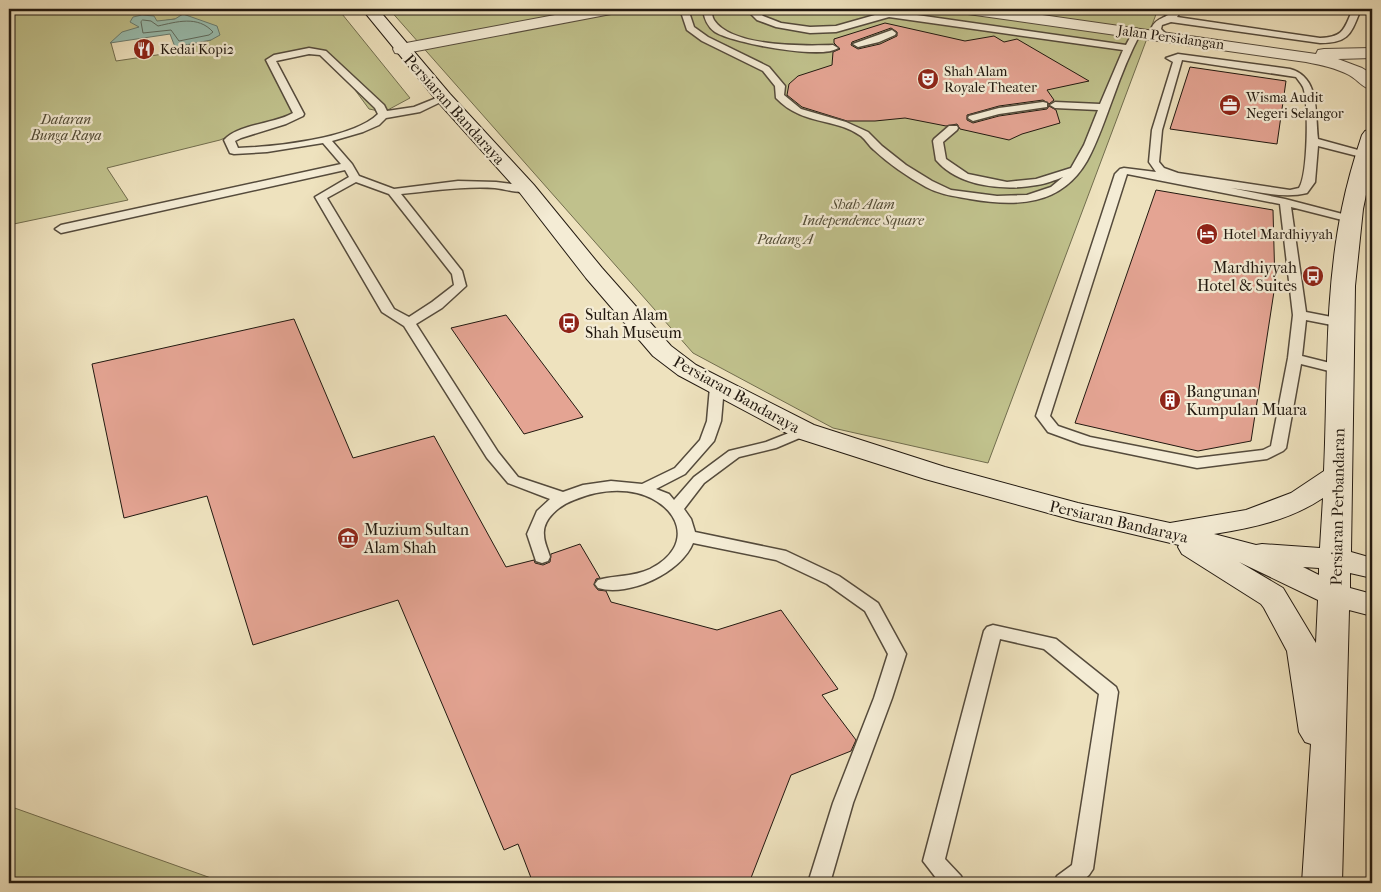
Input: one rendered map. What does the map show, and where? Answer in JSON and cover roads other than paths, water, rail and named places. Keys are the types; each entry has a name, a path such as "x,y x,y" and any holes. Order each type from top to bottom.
{"main road":[{"name":"Persiaran Bandaraya","path":"370,9 401,49 527,189 594,273 662,351 687,370 804,431 935,474 1077,512 1168,532 1247,553 1335,595 1372,605"},
{"path":"401,49 611,9"},
{"name":"Jalan Persidangan","path":"978,9 1285,53 1327,61 1352,70 1369,80 1372,85"},
{"name":"Jalan Persidangan","path":"1285,53 1334,54 1372,52"},
{"name":"Persiaran Perbandaran","path":"1322,883 1335,595 1344,282 1350,219 1368,145"},
{"path":"1168,532 1252,519 1301,499 1338,474"},
{"path":"1168,532 1272,596 1277,602 1304,651 1327,790"},
{"name":"Persiaran Bandaraya","path":"1247,553 1336,558 1372,568"}],"lane":[{"path":"691,9 686,15 690,28 705,39 766,69 780,86 779,96 788,107 815,119 836,123 864,134 879,150 944,191 989,200 1027,200 1058,188 1077,168 1099,124 1128,48 1137,32"},
{"path":"707,9 708,19 717,29 740,39 800,49 835,48 878,39 917,17"},
{"path":"754,9 753,12 760,18 779,25 810,30 836,29 889,14 1128,48"},
{"path":"1171,19 1178,9"},
{"path":"1164,36 1156,30 1157,26 1162,21 1171,19 1309,40 1331,40 1344,36 1350,28 1357,9"},
{"path":"1219,62 1227,45"},
{"path":"309,51 323,53 380,107 383,115 381,120 366,128 325,139 268,149 234,151 229,140 238,134 287,122 299,114 272,63 274,58 309,51"},
{"path":"1178,57 1219,62 1290,72 1299,75 1308,87 1313,141 1309,182 1303,191 1290,194 1176,176 1160,170 1154,162 1157,130 1178,61 1171,58 1178,57"},
{"path":"383,115 416,110 444,98"},
{"path":"1055,105 1104,107"},
{"path":"1043,106 997,111 971,119 954,127 938,141 941,160 965,177 1006,186 1037,182 1077,168"},
{"path":"325,139 352,172 393,192 458,274 460,286 437,305 409,323"},
{"path":"1313,141 1368,145"},
{"path":"1285,202 1300,315 1295,358 1278,448 1267,454 1197,463 1086,441 1052,429 1042,416 1121,174 1124,171 1134,171 1285,202 1350,219"},
{"path":"61,229 352,172"},
{"path":"352,172 321,197 389,312 409,323 492,455 513,480 563,498"},
{"path":"393,192 458,184 496,185 527,189"},
{"path":"1300,315 1342,324"},
{"path":"1295,358 1341,370"},
{"path":"645,489 680,471 707,441 714,421 718,387"},
{"path":"676,508 699,480 734,454 771,445 804,431"},
{"path":"542,558 535,542 537,525 546,510 563,498 589,488 617,485 645,489 663,497 676,508 685,521 687,536 678,554 661,570 644,578 624,583 604,584"},
{"path":"687,536 780,555 833,580 872,607 896,654 883,698 843,803 819,883"},
{"path":"953,883 934,861 993,630 1050,644 1110,692 1082,869 1065,883"}],"water":[{"path":"183,14 217,26 220,35 211,40 175,47 170,34 110,43 122,32 139,27 130,22 133,17 142,15 154,16 157,21 175,19"}],"place":[{"name":"Kedai Kopi2","path":"144,49"},
{"name":"Shah Alam Royale Theater","path":"928,79"},
{"name":"Wisma Audit Negeri Selangor","path":"1230,105"},
{"name":"Hotel Mardhiyyah","path":"1207,234"},
{"name":"Mardhiyyah Hotel & Suites","path":"1313,276"},
{"name":"Sultan Alam Shah Museum","path":"569,323"},
{"name":"Bangunan Kumpulan Muara","path":"1170,400"},
{"name":"Muzium Sultan Alam Shah","path":"348,538"}],"park label":[{"name":"Dataran Bunga Raya","path":"66,128"},
{"name":"Shah Alam Independence Square","path":"863,212"},
{"name":"Padang A","path":"785,239"}]}
